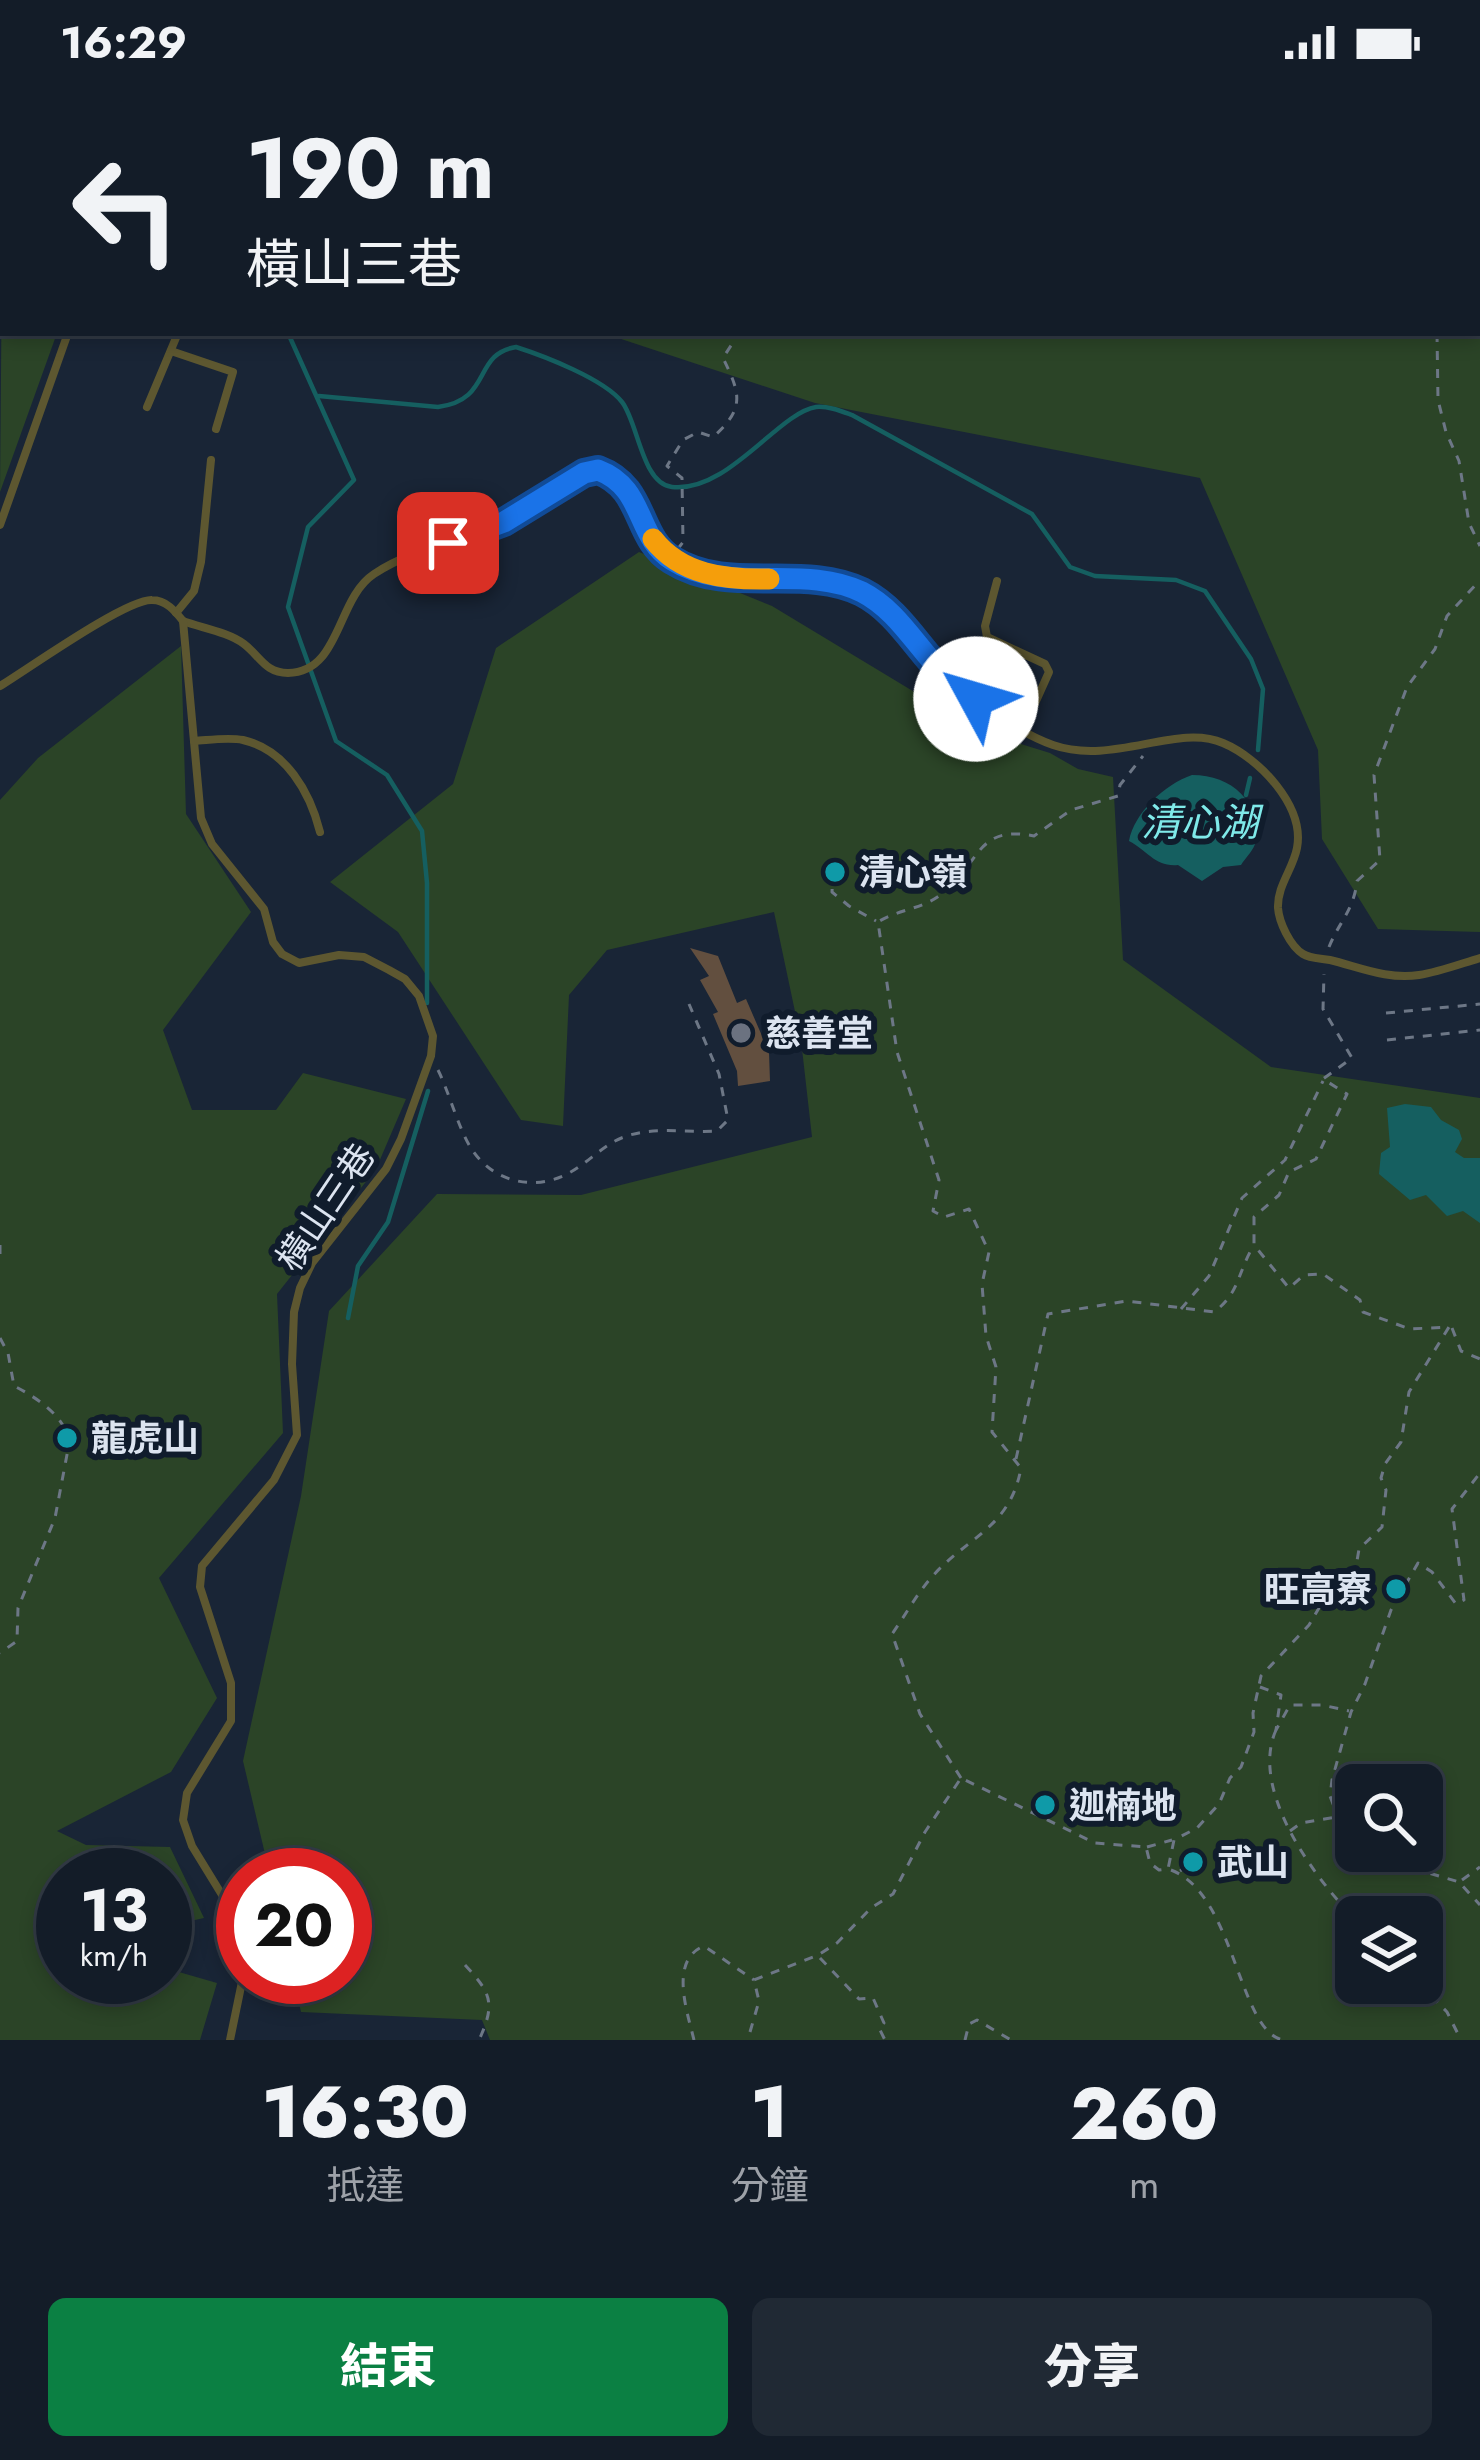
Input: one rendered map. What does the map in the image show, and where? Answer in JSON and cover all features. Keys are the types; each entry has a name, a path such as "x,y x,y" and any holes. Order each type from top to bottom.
{"lane":[{"path":"0,525 67,336"},
{"path":"147,406 177,336"},
{"path":"171,351 233,372 216,429"},
{"path":"176,613 194,591 201,562 211,460"},
{"path":"0,686 147,599 163,601 183,621 240,640 268,669 306,670 320,663 352,596 375,573 504,522 584,473 598,470 626,485 650,534 669,559 708,574 836,582 866,594 908,632 935,670 956,688 1051,745 1081,752 1152,746 1189,736 1222,742 1274,782 1298,824 1298,846 1279,891 1278,913 1293,945 1305,956 1389,976 1417,976 1480,958"},
{"path":"998,580 985,626 987,637 1045,664 1049,672 1023,730"},
{"path":"183,621 200,818 212,844 264,909 281,954 299,963 339,955 364,957 405,979 425,1012 433,1036 431,1056"},
{"path":"194,741 240,739 264,748 304,784 320,832"},
{"name":"橫山三巷","path":"216,1885 192,1846 183,1820 187,1793 231,1721 231,1683 200,1587 202,1566 274,1480 297,1435 292,1364 300,1288 312,1263 386,1169 431,1056"},
{"name":"橫山三巷","path":"230,2040 237,2004"}],"path":[{"path":"669,559 683,542 680,514 684,497 682,478 668,466 683,440 698,432 713,437 735,412 740,392 723,358 738,336"},
{"path":"1438,336 1438,400 1459,460 1469,523 1480,546"},
{"path":"1180,1309 1209,1276 1242,1198 1285,1160 1323,1079 1352,1058 1323,1009 1325,958 1339,922 1355,905 1357,881 1380,860 1374,775 1407,687 1435,649 1448,616 1480,580"},
{"path":"878,922 934,900 962,877 990,837 1008,831 1034,836 1071,810 1118,796 1120,785 1152,746"},
{"path":"833,871 832,892 878,922"},
{"path":"878,922 897,1052 939,1180 933,1211 944,1216 970,1209 989,1252 982,1284 986,1336 996,1367 992,1432 1021,1468 1006,1511 933,1575 892,1634 920,1714 961,1778 1095,1843 1146,1847 1174,1840 1210,1817 1241,1767 1254,1732 1261,1676 1309,1625 1323,1601 1355,1573 1359,1549 1384,1522 1385,1464 1401,1442 1409,1392 1449,1327"},
{"path":"431,1056 468,1145 484,1165 526,1184 552,1180 619,1138 641,1132 717,1131 728,1120 719,1074 689,1004"},
{"path":"1386,1013 1480,1004"},
{"path":"1388,1040 1480,1030"},
{"path":"1016,1461 1048,1314 1127,1301 1214,1312 1232,1299 1240,1267 1254,1246 1255,1216 1279,1195 1289,1172 1316,1159 1347,1094 1323,1079"},
{"path":"0,1245 0,1254"},
{"path":"1254,1246 1289,1288 1304,1274 1323,1274 1360,1300 1363,1312 1410,1329 1453,1328 1461,1351 1480,1359"},
{"path":"0,1338 14,1385 34,1396 69,1435 55,1518 18,1608 16,1641 0,1653"},
{"path":"1336,1764 1351,1712 1400,1594 1418,1563 1432,1572 1456,1604 1464,1600 1452,1509 1480,1473"},
{"path":"1259,1686 1281,1695 1276,1730"},
{"path":"1335,1899 1289,1831 1268,1747 1290,1705 1322,1705 1351,1712"},
{"path":"1335,1769 1330,1796 1335,1807"},
{"path":"754,1980 818,1955 892,1894 961,1778"},
{"path":"1289,1831 1301,1823 1335,1817"},
{"path":"1168,1869 1174,1840"},
{"path":"1146,1847 1150,1862 1159,1870 1178,1872 1203,1893 1250,1994 1256,2022 1272,2038 1283,2040"},
{"path":"1178,1872 1193,1862"},
{"path":"1459,1882 1480,1867"},
{"path":"1425,1872 1459,1882 1480,1904"},
{"path":"694,2040 683,1967 693,1951 704,1946 754,1980 759,2001 750,2032"},
{"path":"818,1955 859,1999 873,1998 884,2023 879,2028 885,2040"},
{"path":"465,1965 487,1988 489,2006 479,2040"},
{"path":"1439,2004 1461,2040"},
{"path":"965,2040 969,2024 977,2020 1011,2040"}],"shaded area":[{"path":"1,336 56,336 0,492"},
{"path":"612,336 1480,336 1480,932 1378,929 1322,839 1318,750 1200,478 815,403"},
{"path":"639,552 772,606 979,731 1050,753 1078,769 1113,777 1123,960 1271,1067 1480,1098 1480,2040 490,2040 482,2020 301,2012 299,2004 372,2004 372,1848 264,1848 243,1761 301,1496 329,1311 437,1194 581,1195 812,1137 801,1040 774,912 607,950 569,995 563,1126 521,1120 398,932 330,882 453,784 496,648"},
{"path":"181,646 186,814 251,912 163,1030 192,1110 276,1110 303,1073 406,1099 376,1169 277,1294 283,1433 159,1578 217,1698 171,1772 57,1831 86,1845 170,1848 36,1848 36,2004 192,2004 192,1976 216,1983 200,2040 0,2040 0,800 38,758"},
{"path":"192,1893 204,1918 192,1921"}],"water":[{"name":"清心湖","path":"1192,775 1220,780 1241,793 1256,827 1255,844 1241,865 1223,867 1202,881 1178,865 1157,861 1129,841 1152,801"},
{"path":"1431,1107 1441,1120 1459,1130 1462,1139 1455,1152 1464,1158 1480,1158 1480,1223 1463,1211 1447,1216 1426,1195 1410,1200 1379,1174 1381,1153 1390,1147 1387,1108"}],"building":[{"path":"690,948 718,956 737,1003 746,999 769,1052 770,1081 738,1086 737,1071 713,1014 718,1012 700,980 709,976"}],"waterway":[{"path":"289,336 354,480 308,527 288,607 336,741 387,775 422,831 427,1003"},
{"path":"319,396 438,407 455,403 475,387 493,358 516,347 573,369 613,393 628,411 647,464 662,483 672,487 713,478 801,412 821,407 852,415 1032,514 1070,567 1095,576 1176,580 1205,591 1251,659 1263,689 1258,750"},
{"path":"1246,795 1250,778"},
{"path":"348,1318 358,1266 388,1222 428,1091"}],"slow traffic":[{"path":"653,539 669,559 708,574 769,579"}],"place":[{"name":"清心嶺","path":"835,872"},
{"name":"慈善堂","path":"741,1033"},
{"name":"龍虎山","path":"67,1438"},
{"name":"旺高寮","path":"1396,1589"},
{"name":"迦楠地","path":"1045,1805"},
{"name":"武山","path":"1193,1862"}],"route":[{"path":"448,543 504,522 584,473 598,470 626,485 650,534 669,559 708,574 836,582 866,594 908,632 935,670 976,699"}]}
